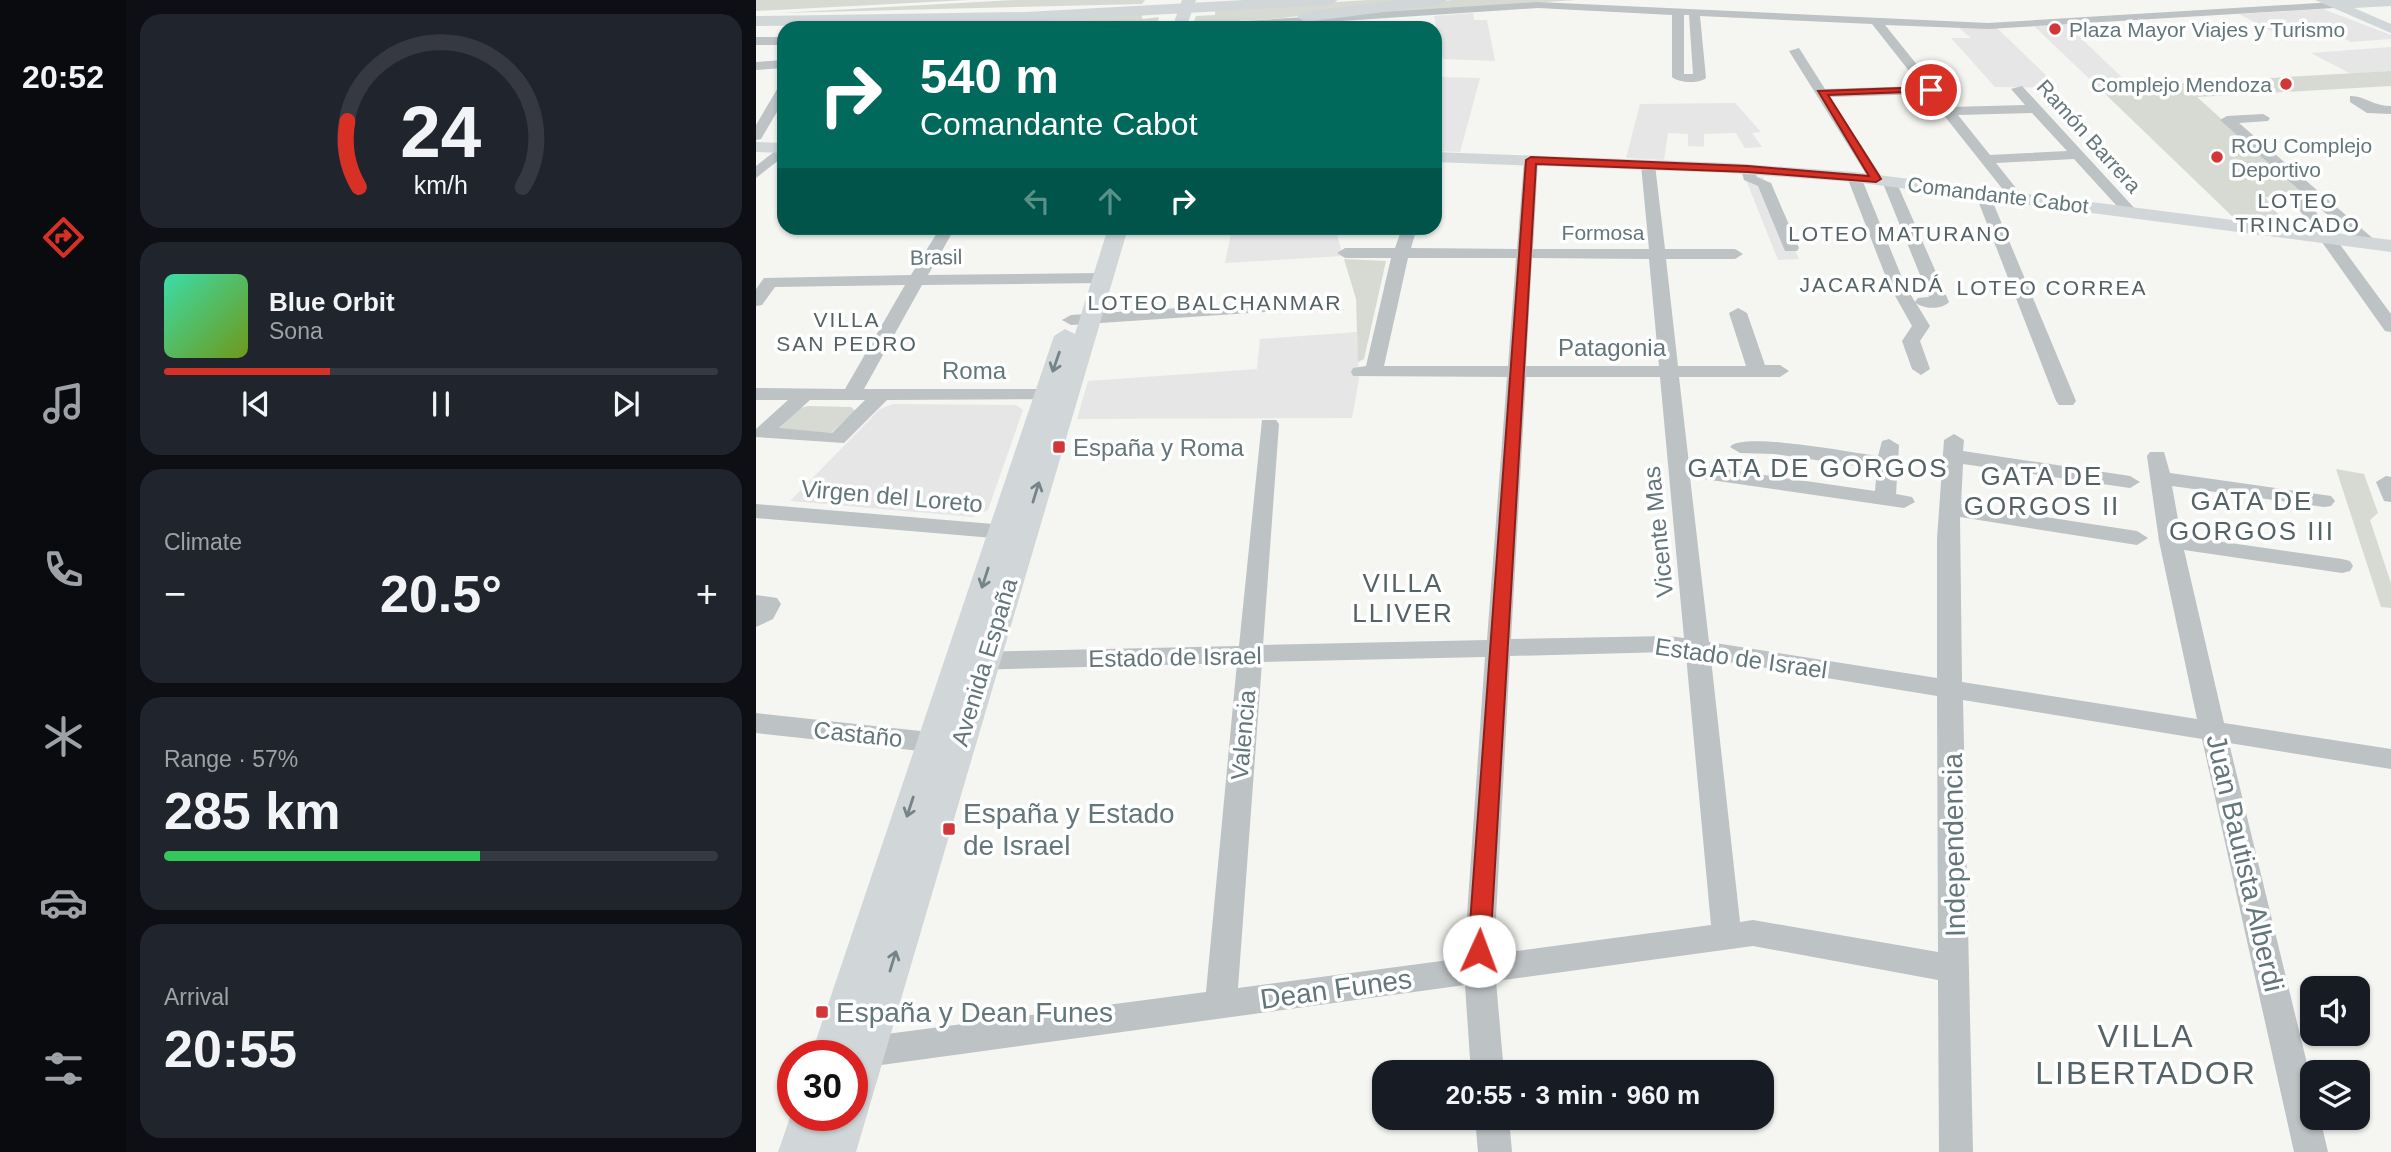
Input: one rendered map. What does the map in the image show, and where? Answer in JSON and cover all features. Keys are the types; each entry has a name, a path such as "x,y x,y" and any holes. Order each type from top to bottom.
{"highway":[{"path":"1220,4 1250,0"},
{"path":"756,19 916,20 1330,0"},
{"path":"1267,21 1439,0"},
{"path":"756,19 982,1"},
{"path":"756,19 777,22"}],"main road":[{"path":"1170,21 1175,0"},
{"path":"1182,21 1189,0"},
{"path":"2330,2 2391,2"},
{"path":"2330,2 2391,29"},
{"path":"2356,4 2356,9 2391,24"},
{"path":"756,147 777,148"},
{"name":"Comandante Cabot","path":"1442,157 1748,169 1854,177 2391,246"},
{"name":"Avenida España","path":"945,743 958,662 1012,533 1081,319 1093,278 1100,235"},
{"name":"Avenida España","path":"1093,278 1114,235"},
{"name":"Avenida España","path":"850,1040 945,743 984,661 1012,533"},
{"path":"799,1152 806,1131"},
{"path":"835,1152 842,1131"}],"street":[{"path":"1371,21 1606,0"},
{"path":"2262,0 2282,9"},
{"path":"1538,5 1624,4 1694,11 1988,26 2282,9 2330,2"},
{"path":"2130,5 2146,16"},
{"path":"1678,10 1678,77 1700,78 1694,11"},
{"path":"1784,15 1791,30"},
{"path":"1875,20 2017,198"},
{"path":"756,41 777,41"},
{"path":"1795,51 1882,180 1940,302 1924,302"},
{"path":"756,66 777,64"},
{"name":"Ramón Barrera","path":"2017,89 2130,212"},
{"path":"1822,93 1931,90"},
{"path":"2355,99 2372,110 2391,110"},
{"path":"756,136 777,101"},
{"path":"1948,111 2035,108"},
{"path":"2263,118 2227,120 2370,244"},
{"path":"756,174 777,154"},
{"path":"1986,159 2077,156"},
{"path":"1487,1060 1479,970 1531,160"},
{"name":"Vicente Mas","path":"1648,165 1727,936"},
{"path":"1748,169 1751,180 1764,183 1791,248"},
{"path":"1854,177 1897,285 1921,326 1911,341 1922,369"},
{"path":"1982,193 2066,401"},
{"path":"2303,204 2391,327"},
{"path":"851,394 943,235"},
{"path":"1401,253 1407,235"},
{"name":"Formosa","path":"1346,253 1735,254"},
{"name":"Patagonia","path":"1401,253 1367,372 1780,371"},
{"name":"Brasil","path":"756,301 771,282 1093,278"},
{"path":"1081,319 1319,304"},
{"path":"1738,313 1757,370"},
{"name":"Roma","path":"756,394 1056,395"},
{"path":"763,433 805,394"},
{"path":"763,433 836,439 881,394"},
{"name":"Valencia","path":"1221,1005 1269,424"},
{"path":"1679,469 1894,501 1888,454 1740,447"},
{"path":"1766,482 1774,447"},
{"name":"Independencia","path":"1956,1152 1948,539 1954,448 2130,482"},
{"name":"Juan Bautista Alberdi","path":"2157,456 2177,575 2311,1152"},
{"path":"2161,478 2324,501"},
{"path":"1950,509 2137,538"},
{"name":"Virgen del Loreto","path":"756,511 1012,533"},
{"path":"2170,541 2342,566"},
{"path":"756,603 769,604 765,613 756,619"},
{"name":"Estado de Israel","path":"958,662 1668,644 2391,759"},
{"name":"Castaño","path":"756,723 945,743"},
{"name":"Dean Funes","path":"868,1051 1753,933 1955,969"},
{"path":"1493,1130 1495,1152"}],"shaded area":[{"path":"756,0 968,0 756,11"},
{"path":"1014,0 1145,0 1142,4 779,13"},
{"path":"1368,0 1428,0 1282,18 1194,21 1196,16 1215,15 1215,10"},
{"path":"1452,0 1576,0 1310,18"},
{"path":"2323,9 2391,35 2391,39 2351,42 2339,36 2286,39 2239,14"},
{"path":"1473,13 1474,20 1487,20 1495,61 1443,59 1442,21 1435,21 1434,16"},
{"path":"1142,15 1142,19 1159,17 1158,21 932,21"},
{"path":"2066,24 2131,86 2099,88 2034,26"},
{"path":"1958,27 1997,28 2059,88 1995,87 1951,38 1971,38"},
{"path":"2391,47 2391,71 2351,74 2311,53"},
{"name":"ROU Complejo Deportivo","path":"2391,71 2391,86 2197,97 2308,197 2265,197 2287,226 2235,219 2099,88"},
{"path":"1442,77 1480,78 1460,152 1442,151"},
{"path":"1735,103 1761,132 1752,133 1762,147 1745,148 1736,133 1704,134 1704,147 1688,146 1688,134 1668,133 1664,160 1626,158 1640,104"},
{"path":"1744,175 1763,177 1799,259 1778,260"},
{"path":"1231,235 1337,235 1343,256 1225,263"},
{"path":"1344,259 1386,261 1364,359 1358,362 1356,299"},
{"path":"1357,332 1359,379 1352,418 1077,419 1088,381 1257,369 1260,339"},
{"path":"893,404 1016,405 1023,410 988,510 973,517 790,501 880,409"},
{"path":"808,406 851,407 855,411 831,433 779,429 797,409"},
{"path":"2336,469 2364,474 2378,513 2370,520 2391,583 2391,608 2381,607"}],"place":[{"name":"Plaza Mayor Viajes y Turismo","path":"2055,29"},
{"name":"Complejo Mendoza","path":"2286,84"},
{"name":"ROU Complejo Deportivo","path":"2217,157"},
{"name":"España y Roma","path":"1059,447"},
{"name":"España y Estado de Israel","path":"949,829"},
{"name":"España y Dean Funes","path":"822,1012"}],"district":[{"name":"LOTEO TRINCADO","path":"2298,212"},
{"name":"LOTEO MATURANO","path":"1900,233"},
{"name":"JACARANDÁ","path":"1872,284"},
{"name":"LOTEO CORREA","path":"2052,287"},
{"name":"LOTEO BALCHANMAR","path":"1215,302"},
{"name":"VILLA SAN PEDRO","path":"847,331"},
{"name":"GATA DE GORGOS","path":"1818,468"},
{"name":"GATA DE GORGOS II","path":"2042,491"},
{"name":"GATA DE GORGOS III","path":"2252,516"},
{"name":"VILLA LLIVER","path":"1403,598"},
{"name":"VILLA LIBERTADOR","path":"2146,1054"}],"route":[{"path":"1479,951 1531,160 1748,169 1876,179 1822,93 1931,90"}]}
